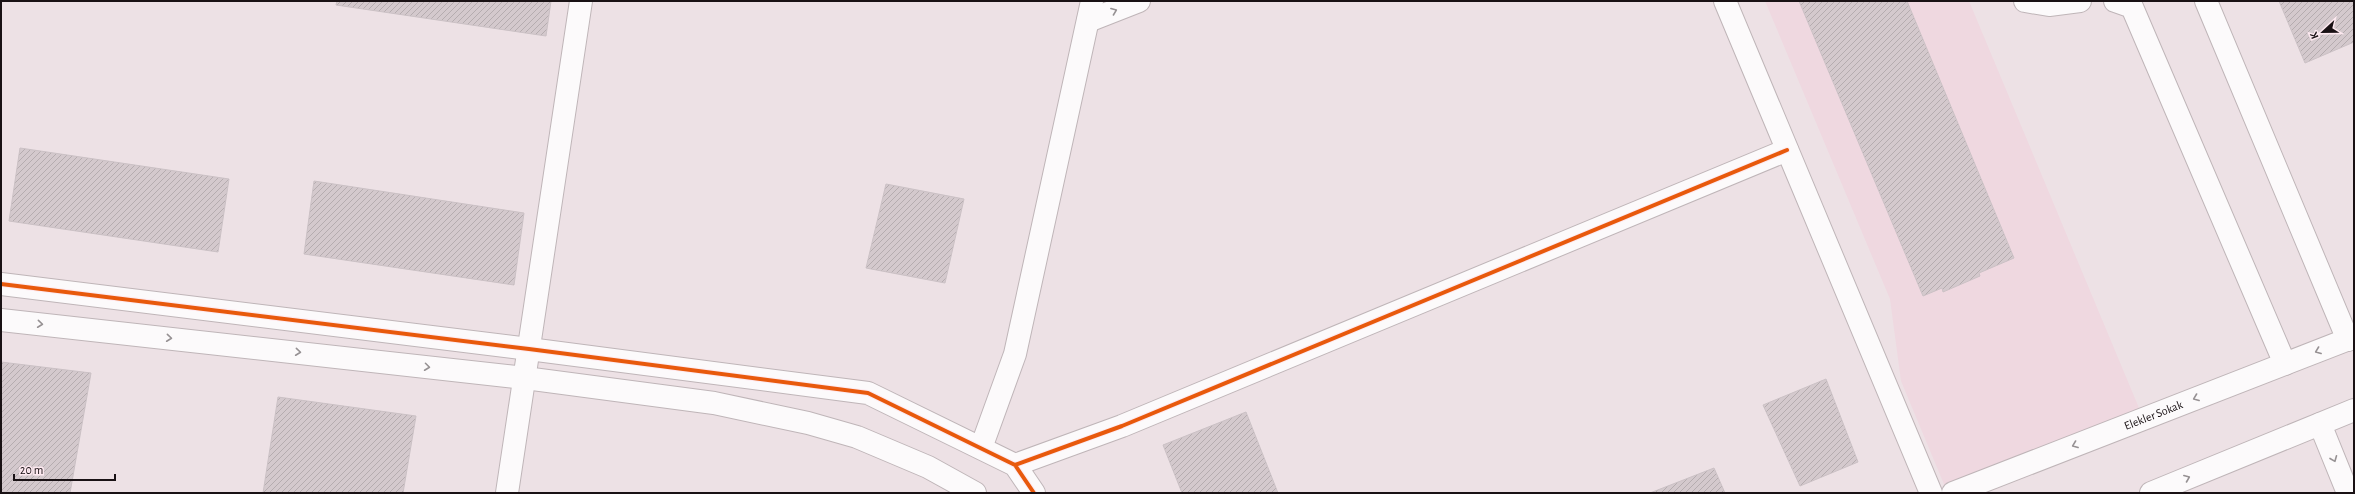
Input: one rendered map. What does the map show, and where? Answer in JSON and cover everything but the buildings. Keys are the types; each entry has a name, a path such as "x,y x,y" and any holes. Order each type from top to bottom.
{"street":[{"path":"507,493 530,349 581,1"},
{"path":"981,448 1015,354 1090,11 1139,1"},
{"path":"1725,1 1931,493"},
{"path":"2025,1 2049,5 2080,1"},
{"path":"2206,1 2351,338"},
{"path":"2131,3 2285,364"},
{"path":"1015,465 1122,426 1787,150"},
{"path":"1,284 530,349 868,393 1015,465 1034,493"},
{"path":"1,320 525,378 714,403 808,423 856,437 928,467 974,493"},
{"name":"Elekler Sokak","path":"1953,493 2351,338"},
{"path":"2151,493 2354,410"},
{"path":"2320,424 2348,493"}],"shaded area":[{"path":"1765,1 1969,1 2139,408 1946,489 1901,381 1890,299"}],"cycle path":[{"path":"1015,465 1122,426 1787,150"},
{"path":"1,284 529,349 868,393 1015,465 1034,493"}]}
